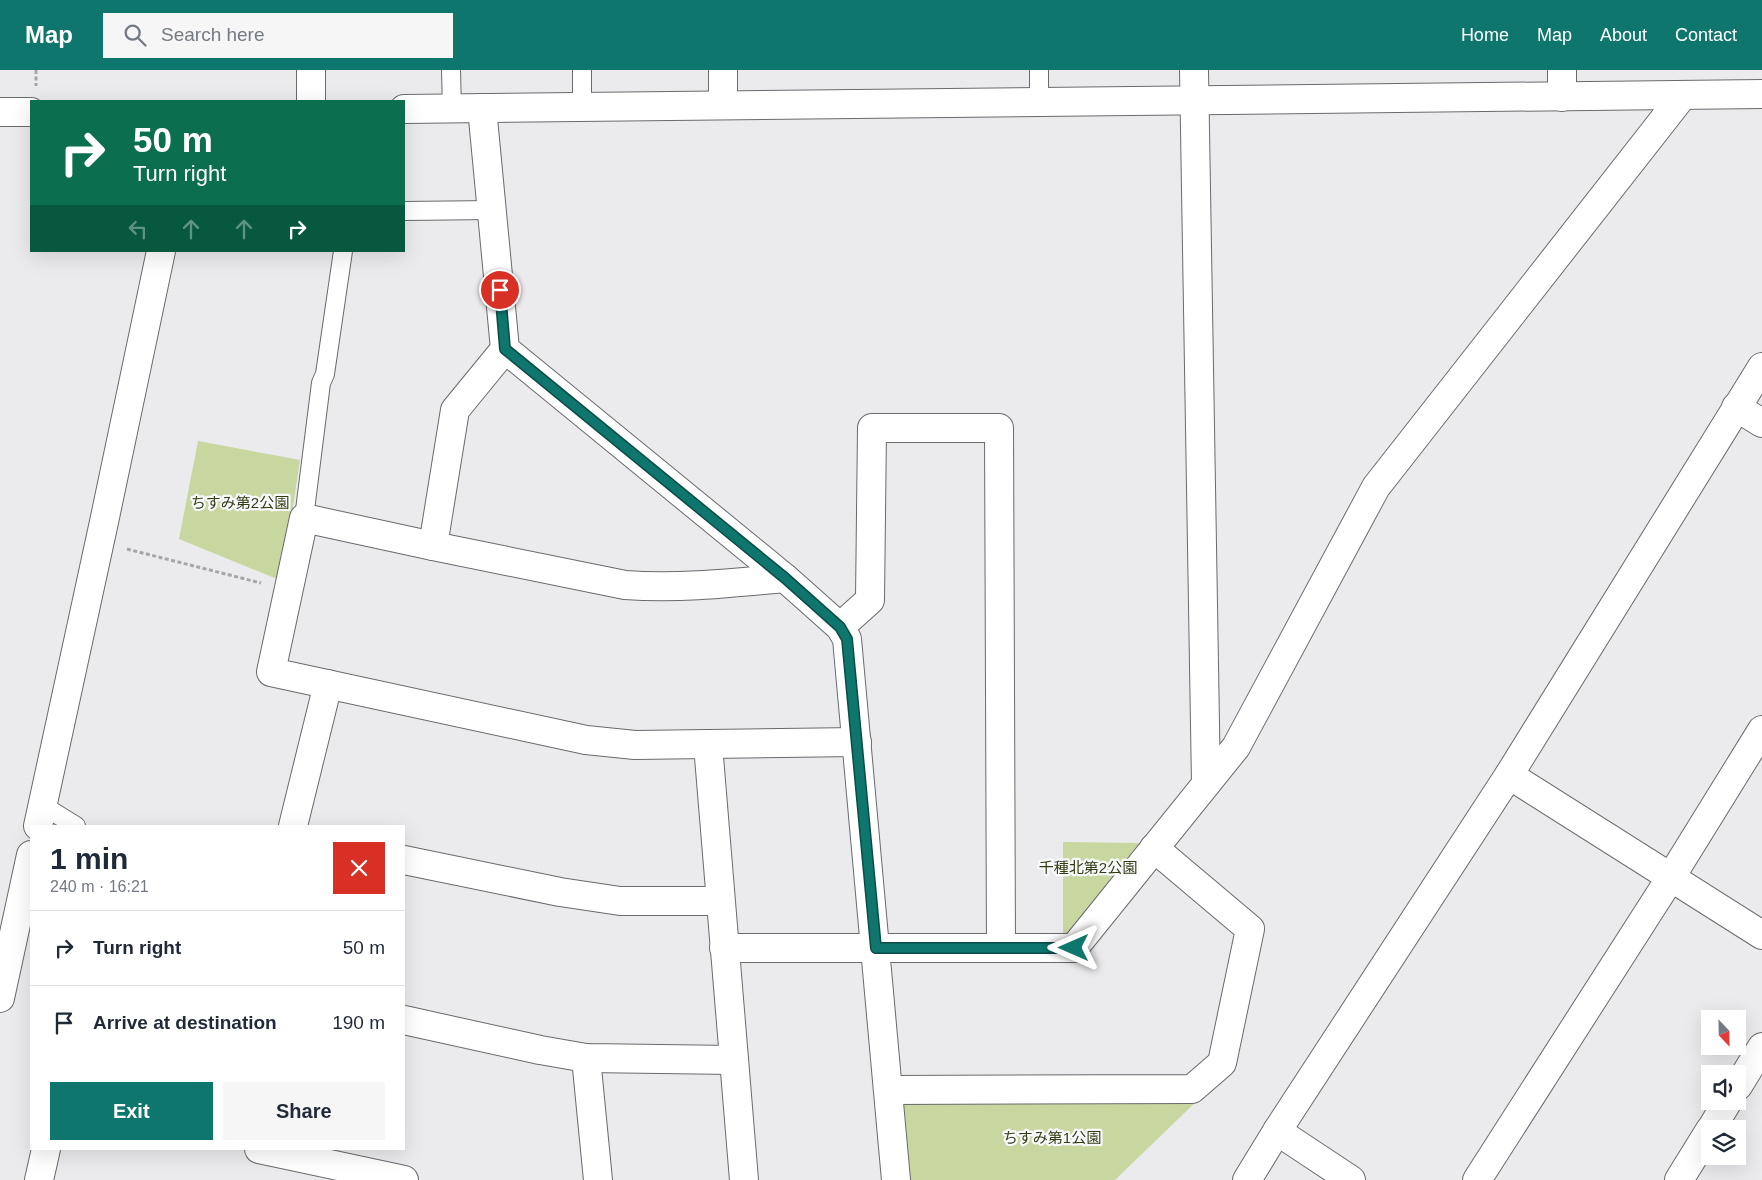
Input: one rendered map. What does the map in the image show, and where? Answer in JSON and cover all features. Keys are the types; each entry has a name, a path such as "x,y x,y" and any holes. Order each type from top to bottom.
{"street":[{"path":"311,70 311,100"},
{"path":"723,70 723,105"},
{"path":"1194,70 1206,784"},
{"path":"1562,70 1562,97"},
{"path":"405,109 1762,94"},
{"path":"724,948 1074,948 1236,747 1376,487 1683,95"},
{"path":"433,546 455,410 505,349 482,108"},
{"path":"0,112 30,112"},
{"path":"40,816 161,252"},
{"path":"505,349 785,578 840,627 847,639 896,1180"},
{"path":"1247,1180 1509,775 1762,367"},
{"path":"1736,407 1762,424"},
{"path":"840,627 870,600 872,428 999,428 1001,947"},
{"path":"785,578 729,584 658,588 633,586 304,518 272,672 586,740 635,745 857,742"},
{"path":"293,825 328,684"},
{"path":"1476,1180 1671,877 1762,730"},
{"path":"708,745 744,1180"},
{"path":"1509,775 1762,935"},
{"path":"888,1090 1192,1089 1222,1063 1250,929 1154,848"},
{"path":"0,998 30,860"},
{"path":"405,860 560,892 620,901 720,901"},
{"path":"405,1020 540,1050 586,1058 734,1060"},
{"path":"1746,1073 1762,1047"},
{"path":"586,1058 598,1180"},
{"path":"1277,1131 1352,1180"},
{"path":"1679,1180 1701,1145"},
{"path":"39,1180 46,1150"},
{"path":"264,1150 404,1180"}],"lane":[{"path":"451,70 452,108"},
{"path":"582,70 582,107"},
{"path":"1038,70 1039,101"},
{"path":"405,211 492,210"},
{"path":"304,518 321,383 325,374 343,252"},
{"path":"40,816 72,825"}],"path":[{"path":"100,542 288,590"}],"green space":[{"name":"ちすみ第2公園","path":"198,441 300,460 282,581 179,539"},
{"name":"千種北第2公園","path":"1063,842 1139,843 1063,940"},
{"name":"ちすみ第1公園","path":"1203,1095 1115,1180 904,1180 901,1107 915,1096"}],"route":[{"path":"500,290 505,349 785,578 840,627 847,639 876,948 1074,948"}]}
